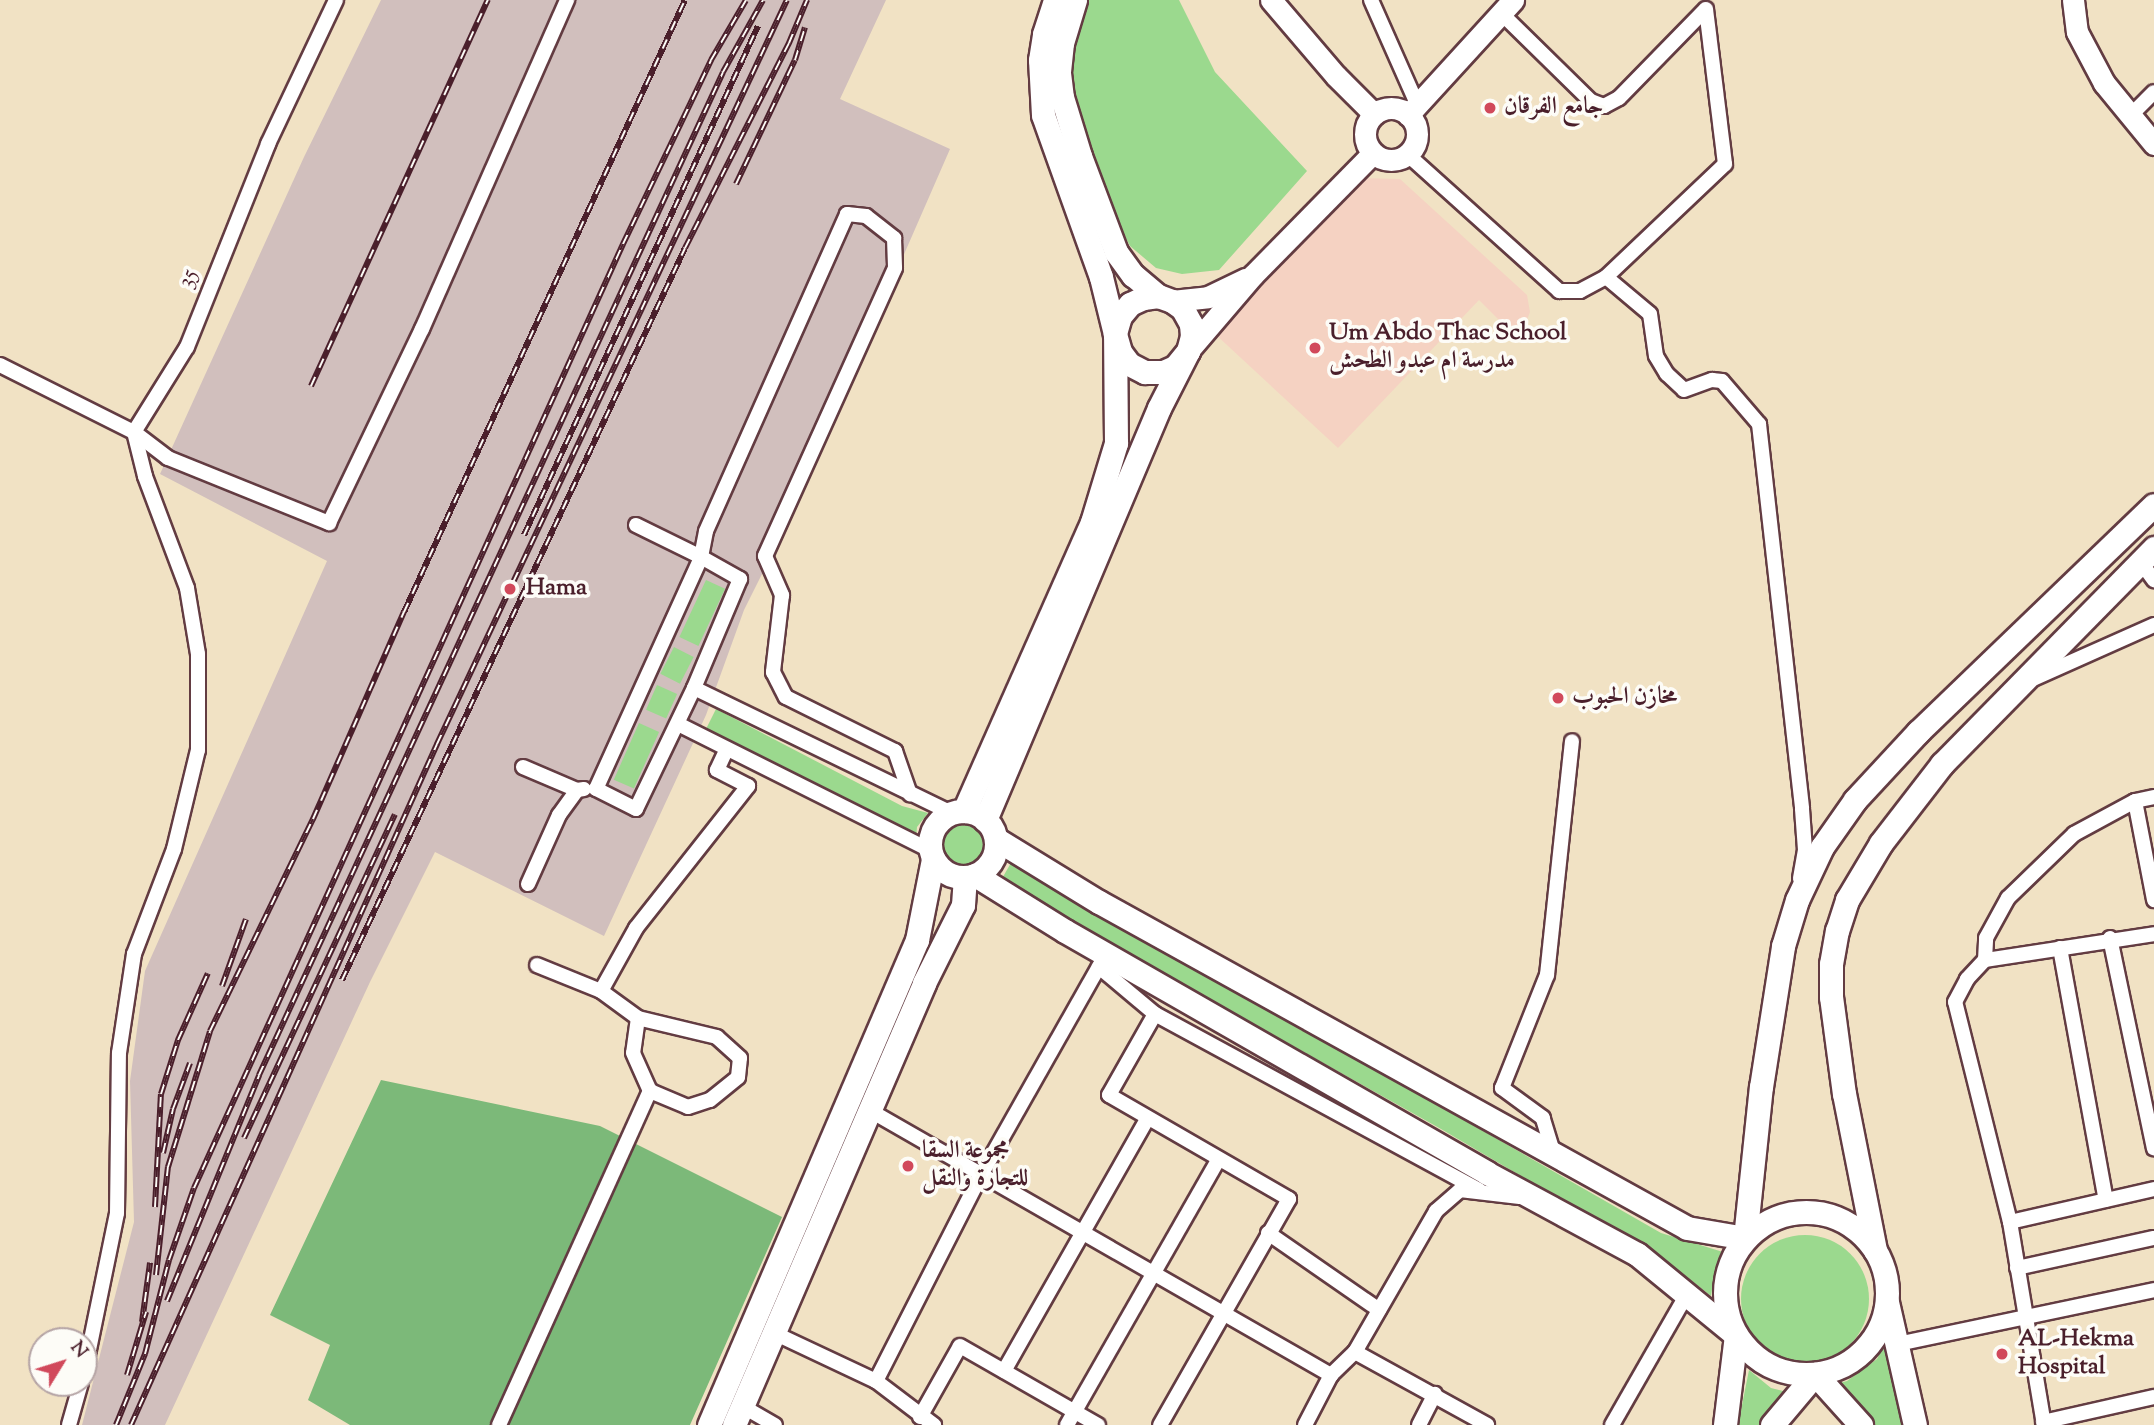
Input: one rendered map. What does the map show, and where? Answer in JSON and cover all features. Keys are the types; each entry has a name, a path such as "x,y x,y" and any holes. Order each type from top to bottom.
{"main road":[{"path":"1055,0 1044,34 1040,60 1043,115 1101,277 1120,352 1129,364 1145,372 1163,372 1175,367 1188,351"},
{"path":"974,821 1158,408 1188,351 1192,335 1191,324 1182,308 1133,275 1116,252 1080,156 1062,97 1059,73 1062,43 1075,0"},
{"path":"738,1415 924,983 963,905 970,876 992,861 974,821 1092,522 1116,443 1115,334 1120,316 1130,304 1143,298 1165,299"},
{"path":"1745,1238 1761,1087 1783,946 1797,900 1822,847 1875,777 2154,505"},
{"path":"1914,1425 1887,1301 1885,1274 1875,1250 1844,1094 1831,997 1831,964 1837,932 1847,900 1862,871 1910,803 1967,736 2149,563"},
{"path":"709,1425 917,940 932,855 930,841 937,824 974,821 1099,902 1554,1157 1687,1228 1745,1238"},
{"path":"932,855 947,873 970,876 1007,896 1102,961 1637,1254 1736,1335 1751,1353 1770,1366 1792,1373 1815,1374 1842,1366 1864,1350 1880,1328 1887,1301"},
{"path":"963,905 1007,896"},
{"path":"1725,1425 1736,1335 1726,1311 1724,1285 1731,1260 1745,1238 1765,1222 1788,1213 1813,1212 1837,1218 1858,1231 1875,1250"},
{"path":"1772,1425 1815,1374"},
{"path":"1815,1374 1861,1425"}],"street":[{"name":"35","path":"134,432 187,347 268,144 335,0"},
{"path":"0,365 134,432 168,458 329,523 422,329 567,0"},
{"path":"1271,0 1336,76 1374,114"},
{"path":"1371,0 1413,110 1416,133 1415,144 1407,154 1387,159 1373,153 1365,132 1374,114 1394,108 1413,110"},
{"path":"2073,0 2077,32 2104,83 2129,117 2154,144"},
{"path":"1407,154 1559,291 1580,290 1606,277 1725,164 1706,9 1619,98 1604,106 1591,101 1507,6 1413,110"},
{"path":"2129,117 2154,92"},
{"path":"1188,351 1253,275 1373,153"},
{"path":"596,789 701,556 706,531 847,214 866,216 894,239 895,268 765,556 782,595 773,672 786,698 895,751 910,794"},
{"path":"1165,299 1208,297 1253,275"},
{"path":"1606,277 1650,314 1656,356 1667,374 1684,390 1712,380 1722,381 1759,424 1802,809 1805,850 1797,900"},
{"path":"94,1327 117,1213 119,1053 134,954 174,849 198,750 198,654 187,588 145,476 134,432"},
{"path":"523,767 577,790 596,789 636,809 678,724 740,579 701,556 636,525"},
{"path":"2015,688 2071,659 2154,625"},
{"path":"694,688 910,794 974,821"},
{"path":"678,724 932,855"},
{"path":"1554,1157 1543,1118 1502,1088 1547,975 1572,741"},
{"path":"601,991 636,928 748,786 717,770 727,749"},
{"path":"527,884 559,815 577,790"},
{"path":"1985,960 1986,938 2008,898 2074,834 2135,801 2154,797"},
{"path":"2135,801 2154,900"},
{"path":"2154,934 2110,938 1985,960 1967,979 1955,1002 2010,1222 2043,1423 2154,1397"},
{"path":"2110,938 2154,1148"},
{"path":"2060,948 2106,1200"},
{"path":"876,1381 981,1175 1102,961 1155,1014 1479,1190"},
{"path":"537,965 601,991 638,1018 717,1037 740,1058 738,1077 710,1100 688,1107 650,1091 633,1054 638,1018"},
{"path":"1155,1014 1109,1095 1289,1199 1160,1425"},
{"path":"499,1425 650,1091"},
{"path":"869,1110 1331,1375"},
{"path":"1004,1371 1148,1118"},
{"path":"1068,1425 1219,1158"},
{"path":"2010,1222 2154,1189"},
{"path":"1305,1425 1331,1375 1355,1352 1436,1210 1460,1190 1479,1190 1543,1201"},
{"path":"1268,1233 1379,1310"},
{"path":"2017,1268 2154,1238"},
{"path":"1898,1344 2154,1290"},
{"path":"1612,1425 1687,1294"},
{"path":"774,1333 876,1381 934,1425"},
{"path":"920,1417 960,1346 1098,1425"},
{"path":"1355,1352 1487,1425"},
{"path":"1419,1425 1435,1394"},
{"path":"69,1425 77,1397"},
{"path":"738,1415 775,1425"}],"shaded area":[{"path":"381,0 886,0 840,99 950,149 781,536 744,610 706,715 604,936 435,852 370,982 165,1425 82,1425 89,1397 98,1397 98,1363 134,1222 130,1081 145,971 327,561 160,474 304,157"},
{"path":"1359,178 1400,179 1527,295 1530,312 1526,322 1514,335 1479,300 1338,448 1214,333"}],"green space":[{"path":"1089,0 1179,0 1215,72 1307,171 1219,270 1182,274 1156,268 1130,246 1111,209 1076,109 1069,60"},
{"path":"706,580 725,589 698,646 679,637"},
{"path":"674,647 694,657 680,684 660,674"},
{"path":"657,685 677,694 666,719 646,710"},
{"path":"716,709 902,806 928,813 917,827 916,839 894,823 706,729"},
{"path":"639,723 659,732 634,789 614,780"},
{"path":"963,825 977,831 983,845 977,859 963,865 949,859 943,845 949,831"},
{"path":"1012,861 1661,1233 1723,1252 1715,1271 1711,1296 1669,1263 1441,1129 1000,882"},
{"path":"381,1080 600,1126 782,1217 690,1425 350,1425 308,1400 330,1345 270,1315"},
{"path":"1805,1235 1830,1239 1851,1253 1865,1274 1869,1299 1865,1324 1851,1345 1830,1359 1805,1363 1780,1359 1759,1345 1745,1324 1741,1299 1745,1274 1759,1253 1780,1239"},
{"path":"1885,1342 1903,1425 1873,1425 1836,1384 1847,1381 1877,1359"},
{"path":"1749,1370 1771,1388 1787,1392 1761,1425 1738,1425"}],"railway":[{"path":"311,386 488,0"},
{"path":"156,1275 168,1167 210,1031 313,819 404,612 685,0"},
{"path":"116,1425 145,1354 169,1260 194,1188 623,244 711,60 746,0"},
{"path":"167,1301 259,1075 723,72 763,0"},
{"path":"131,1425 437,744 787,0"},
{"path":"342,980 685,248 789,43 807,0"},
{"path":"524,535 758,26"},
{"path":"736,184 795,60 805,27"},
{"path":"244,1138 395,814"},
{"path":"222,986 246,919"},
{"path":"155,1207 161,1094 178,1040 208,973"},
{"path":"163,1153 173,1109 190,1063"},
{"path":"142,1322 150,1263"},
{"path":"127,1375 146,1312"}],"place":[{"name":"جامع الفرقان","path":"1490,108"},
{"name":"Um Abdo Thac School مدرسة ام عبدو الطحش","path":"1315,348"},
{"name":"Hama","path":"510,589"},
{"name":"مخازن الحبوب","path":"1558,698"},
{"name":"مجموعة السقا للتجارة والنقل","path":"908,1166"},
{"name":"AL-Hekma Hospital","path":"2002,1354"}]}
